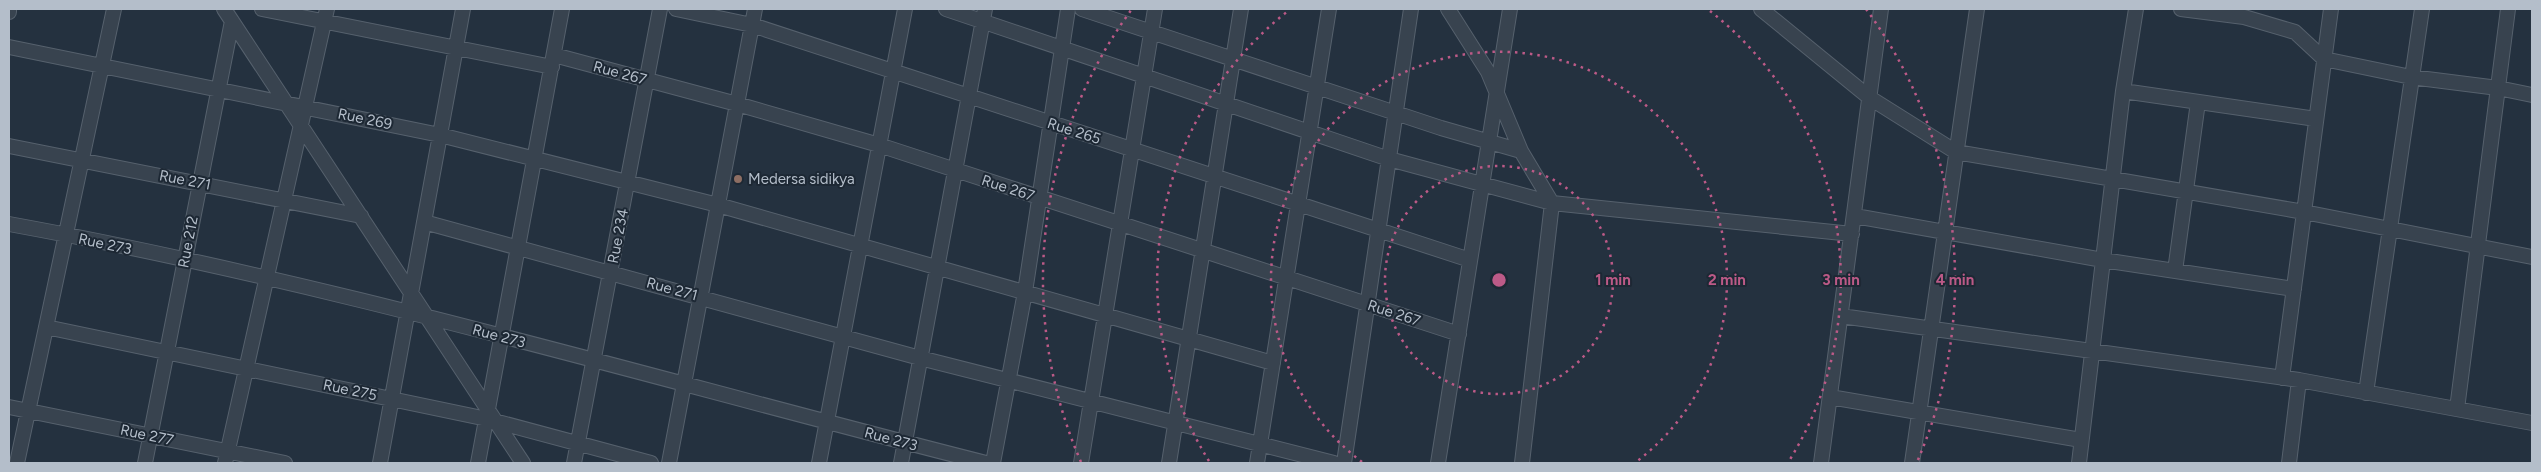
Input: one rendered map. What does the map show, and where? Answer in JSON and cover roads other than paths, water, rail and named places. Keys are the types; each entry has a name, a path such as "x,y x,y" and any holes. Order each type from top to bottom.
{"street":[{"path":"18,463 114,9"},
{"path":"224,9 428,317 490,417 523,463"},
{"name":"Rue 267","path":"262,9 326,15 456,47 553,61 647,80 737,104 879,145 1459,334"},
{"path":"380,463 463,9"},
{"path":"478,463 490,417 502,337 562,9"},
{"name":"Rue 234","path":"574,463 629,182 660,9"},
{"name":"Rue 265","path":"676,9 752,26 1470,260"},
{"path":"669,463 755,9"},
{"path":"819,463 905,9"},
{"path":"946,9 984,15 1063,48 1389,158 1552,203 1852,234"},
{"path":"993,463 1025,292 1068,9"},
{"path":"1082,9 1521,152"},
{"path":"1080,463 1155,9"},
{"path":"1169,463 1241,9"},
{"path":"1257,463 1329,9"},
{"path":"1344,463 1411,9"},
{"path":"1448,9 1488,72 1521,152 1552,203 1522,463"},
{"path":"1438,463 1510,9"},
{"path":"1761,9 1870,98 1956,152 2304,212 2532,257"},
{"path":"1821,463 1881,9"},
{"path":"1912,463 1977,9"},
{"path":"2079,463 2123,90 2136,9"},
{"path":"2181,9 2244,13 2295,32 2324,59 2410,77 2498,88 2532,95"},
{"path":"2282,378 2331,9"},
{"path":"2366,393 2410,77 2422,9"},
{"path":"2457,409 2508,9"},
{"path":"227,457 326,15"},
{"path":"901,463 984,15"},
{"name":"Rue 212","path":"145,463 232,21"},
{"name":"Rue 269","path":"9,47 440,135 629,182 718,205 1273,363"},
{"path":"2123,90 2316,119"},
{"path":"2175,271 2198,102"},
{"name":"Rue 271","path":"9,146 361,216"},
{"path":"1854,216 2103,260 2294,290"},
{"name":"Rue 271","path":"424,222 701,296 920,358 1334,463"},
{"name":"Rue 273","path":"9,224 185,260 408,312 986,463"},
{"path":"1841,316 2092,349 2299,380 2532,423"},
{"name":"Rue 275","path":"46,327 392,399 490,417 578,444 651,463"},
{"path":"2289,463 2299,380"},
{"path":"1830,397 2081,440"},
{"name":"Rue 277","path":"9,407 150,436 227,457 285,463"}],"place":[{"name":"Medersa sidikya","path":"738,179"}]}
